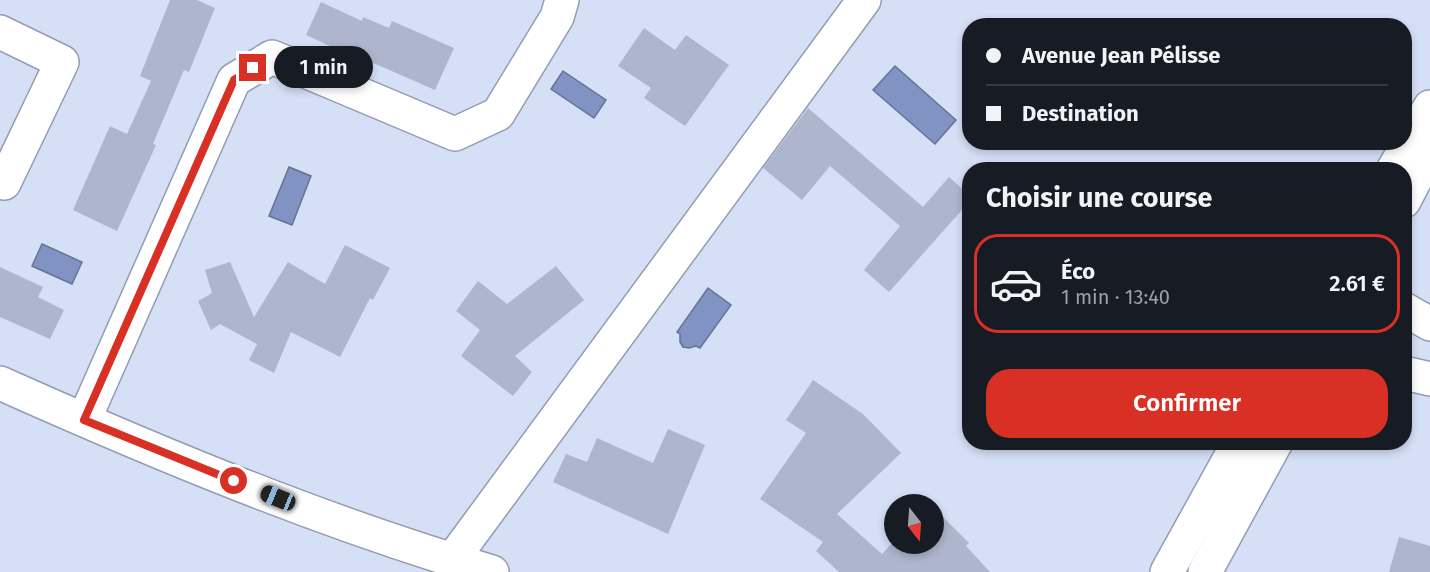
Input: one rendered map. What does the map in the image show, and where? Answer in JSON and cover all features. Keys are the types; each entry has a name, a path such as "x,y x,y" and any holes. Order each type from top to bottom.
{"street":[{"path":"84,420 234,80 272,57 455,134 498,114 557,17 562,0"},
{"path":"452,560 864,0"},
{"path":"0,32 62,62 4,183"},
{"path":"1412,138 1430,107"},
{"path":"1412,186 1430,151"},
{"path":"1412,314 1430,324"},
{"path":"1412,375 1430,379"},
{"path":"0,383 84,420 321,515 492,572"},
{"path":"1167,572 1235,450"},
{"path":"1205,572 1272,450"}],"water":[{"path":"895,66 956,120 935,144 873,90"},
{"path":"563,71 606,100 594,118 551,89"},
{"path":"289,167 311,176 292,225 269,216"},
{"path":"42,244 82,262 72,284 32,266"},
{"path":"708,288 731,305 700,348 683,347 680,334 677,332"}],"building":[{"path":"170,0 197,0 215,8 189,72 184,70 153,144 156,145 117,231 73,210 110,126 127,134 151,81 140,76"},
{"path":"321,2 362,21 363,17 389,28 392,21 454,48 435,90 306,35"},
{"path":"644,28 675,50 686,35 729,65 685,126 644,98 651,88 618,66"},
{"path":"808,108 923,207 949,177 962,189 962,210 889,292 864,270 900,226 830,166 802,200 763,168"},
{"path":"345,245 390,268 373,300 370,298 340,357 291,332 274,373 249,360 257,344 220,324 211,330 198,301 212,293 205,270 230,262 254,317 288,262 325,284"},
{"path":"556,266 584,300 515,356 532,372 513,396 461,356 480,330 456,311 478,281 507,304"},
{"path":"0,267 43,287 38,297 64,310 50,339 0,317"},
{"path":"813,380 863,414 901,453 837,514 882,554 884,552 884,554 944,554 944,518 969,543 966,546 990,572 839,572 816,551 823,542 760,499 806,433 786,420"},
{"path":"668,429 705,445 668,534 553,482 566,454 587,462 597,438 653,463"},
{"path":"1399,537 1430,546 1430,572 1389,572"}],"route":[{"path":"234,481 84,420 234,80 253,68"}]}
